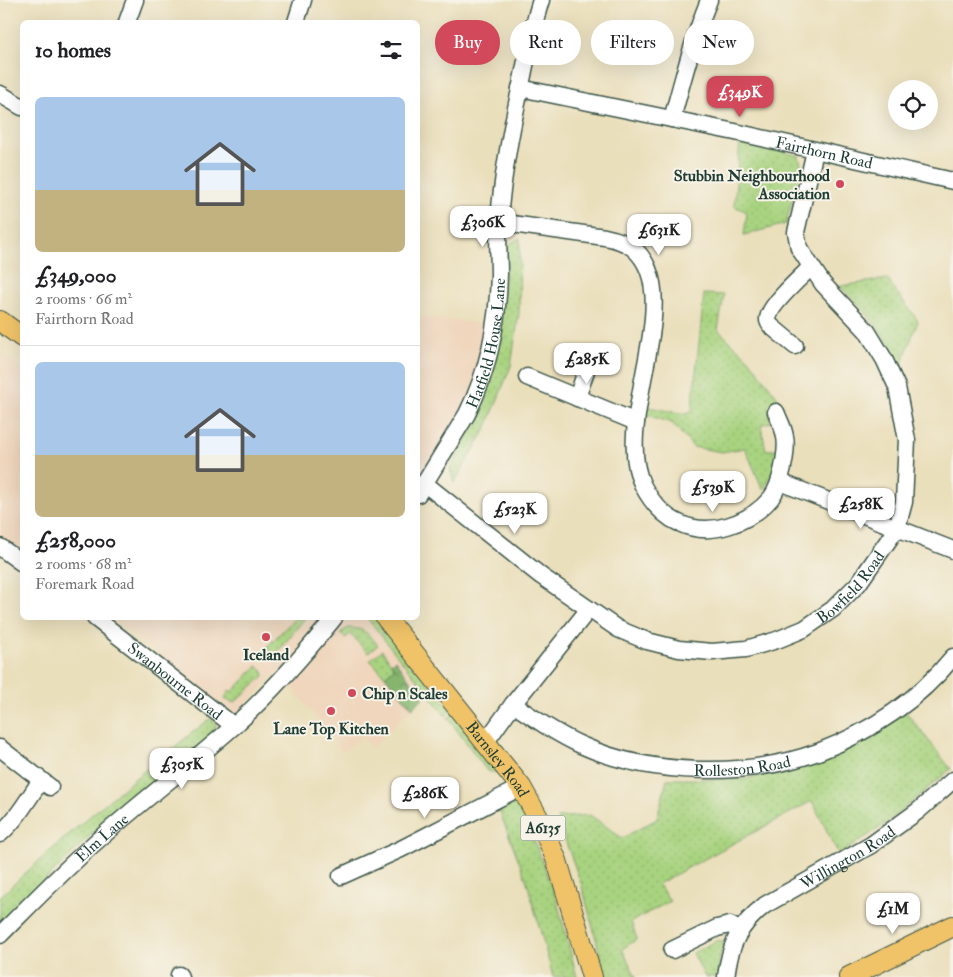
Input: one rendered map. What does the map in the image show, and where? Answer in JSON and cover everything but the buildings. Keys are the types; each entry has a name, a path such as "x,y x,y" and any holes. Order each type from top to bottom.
{"main road":[{"path":"0,321 20,336"},
{"name":"Barnsley Road","path":"388,620 521,787 540,821 557,861 592,977"},
{"path":"849,977 953,926"}],"street":[{"path":"128,20 135,0"},
{"path":"297,20 303,0"},
{"name":"Hatfield House Lane","path":"421,489 467,414 487,363 496,316 499,273 498,222 511,130 541,0"},
{"path":"672,119 687,63 708,0"},
{"name":"Fairthorn Road","path":"520,88 672,119 953,181"},
{"path":"0,94 20,106"},
{"name":"Bowfield Road","path":"421,489 618,629 647,641 671,647 712,652 746,649 777,640 804,629 833,609 858,584 897,528 904,502 906,440 897,387 884,359 867,331 823,284 799,248 796,232 815,151"},
{"path":"498,222 605,237 622,242 633,248 643,260 652,276 654,304 636,422 636,468 642,485 652,500 662,512 679,524 707,530 726,527 744,520 760,510 772,497 780,482 786,453 786,437 776,412"},
{"path":"795,346 771,326 768,322 768,317 771,310 794,283 811,267"},
{"path":"577,398 586,371"},
{"path":"527,377 636,422"},
{"path":"780,482 953,550"},
{"path":"0,547 20,562"},
{"path":"486,743 512,704 589,609"},
{"name":"Swanbourne Road","path":"98,620 234,726"},
{"name":"Elm Lane","path":"0,935 64,870 234,726 288,672 332,620"},
{"name":"Rolleston Road","path":"512,704 582,746 609,755 637,763 667,768 701,771 734,769 778,763 818,752 864,731 896,711 944,668 953,657"},
{"path":"0,748 46,784 0,834"},
{"name":"Willington Road","path":"726,977 728,960 739,930 750,916 765,905 871,845 918,811 953,780"},
{"path":"341,876 401,849 521,787"},
{"path":"672,950 717,928 730,925 739,930"}],"shaded area":[{"path":"420,317 488,324 481,361 468,399 420,476"},
{"path":"0,353 20,368 20,550 0,535"},
{"path":"114,620 381,620 435,687 371,748 362,736 343,752 292,687 277,673 233,716 145,643"}],"green space":[{"path":"740,141 799,156 801,165 786,224 744,235 747,212 734,206"},
{"path":"520,238 519,313 511,366 486,429 454,483 450,469 482,405 494,365 508,245"},
{"path":"887,279 918,321 901,366 878,327 840,286"},
{"path":"704,294 724,295 718,330 749,359 784,407 770,413 771,422 761,425 766,450 778,449 780,462 763,490 745,448 722,452 693,447 672,423 647,415 648,407 686,414 692,411"},
{"path":"293,620 303,620 276,654 271,653 267,647"},
{"path":"369,620 379,620 451,711 446,716"},
{"path":"348,628 365,632 378,645 368,653 350,634 346,638 340,633"},
{"path":"382,650 394,668 385,676 370,660"},
{"path":"395,660 423,698 412,708 385,676 394,668 391,663"},
{"path":"257,666 263,671 264,676 235,702 224,699 230,690 232,692"},
{"path":"906,712 951,769 885,824 839,855 812,801 658,884 670,901 631,922 637,939 622,949 636,977 606,977 582,886 557,818 590,815 622,838 657,819 667,779 746,779 828,759"},
{"path":"453,714 497,773 487,771 448,718"},
{"path":"211,718 216,725 213,735 105,821 0,925 0,897 103,805"},
{"path":"515,800 534,840 557,901 577,977 553,977 527,882 499,810"},
{"path":"718,940 724,943 720,957 719,977 705,977 693,953"}],"place":[{"name":"Stubbin Neighbourhood Association","path":"840,184"},
{"name":"Iceland","path":"266,637"},
{"name":"Chip n Scales","path":"352,693"},
{"name":"Lane Top Kitchen","path":"331,711"}]}
